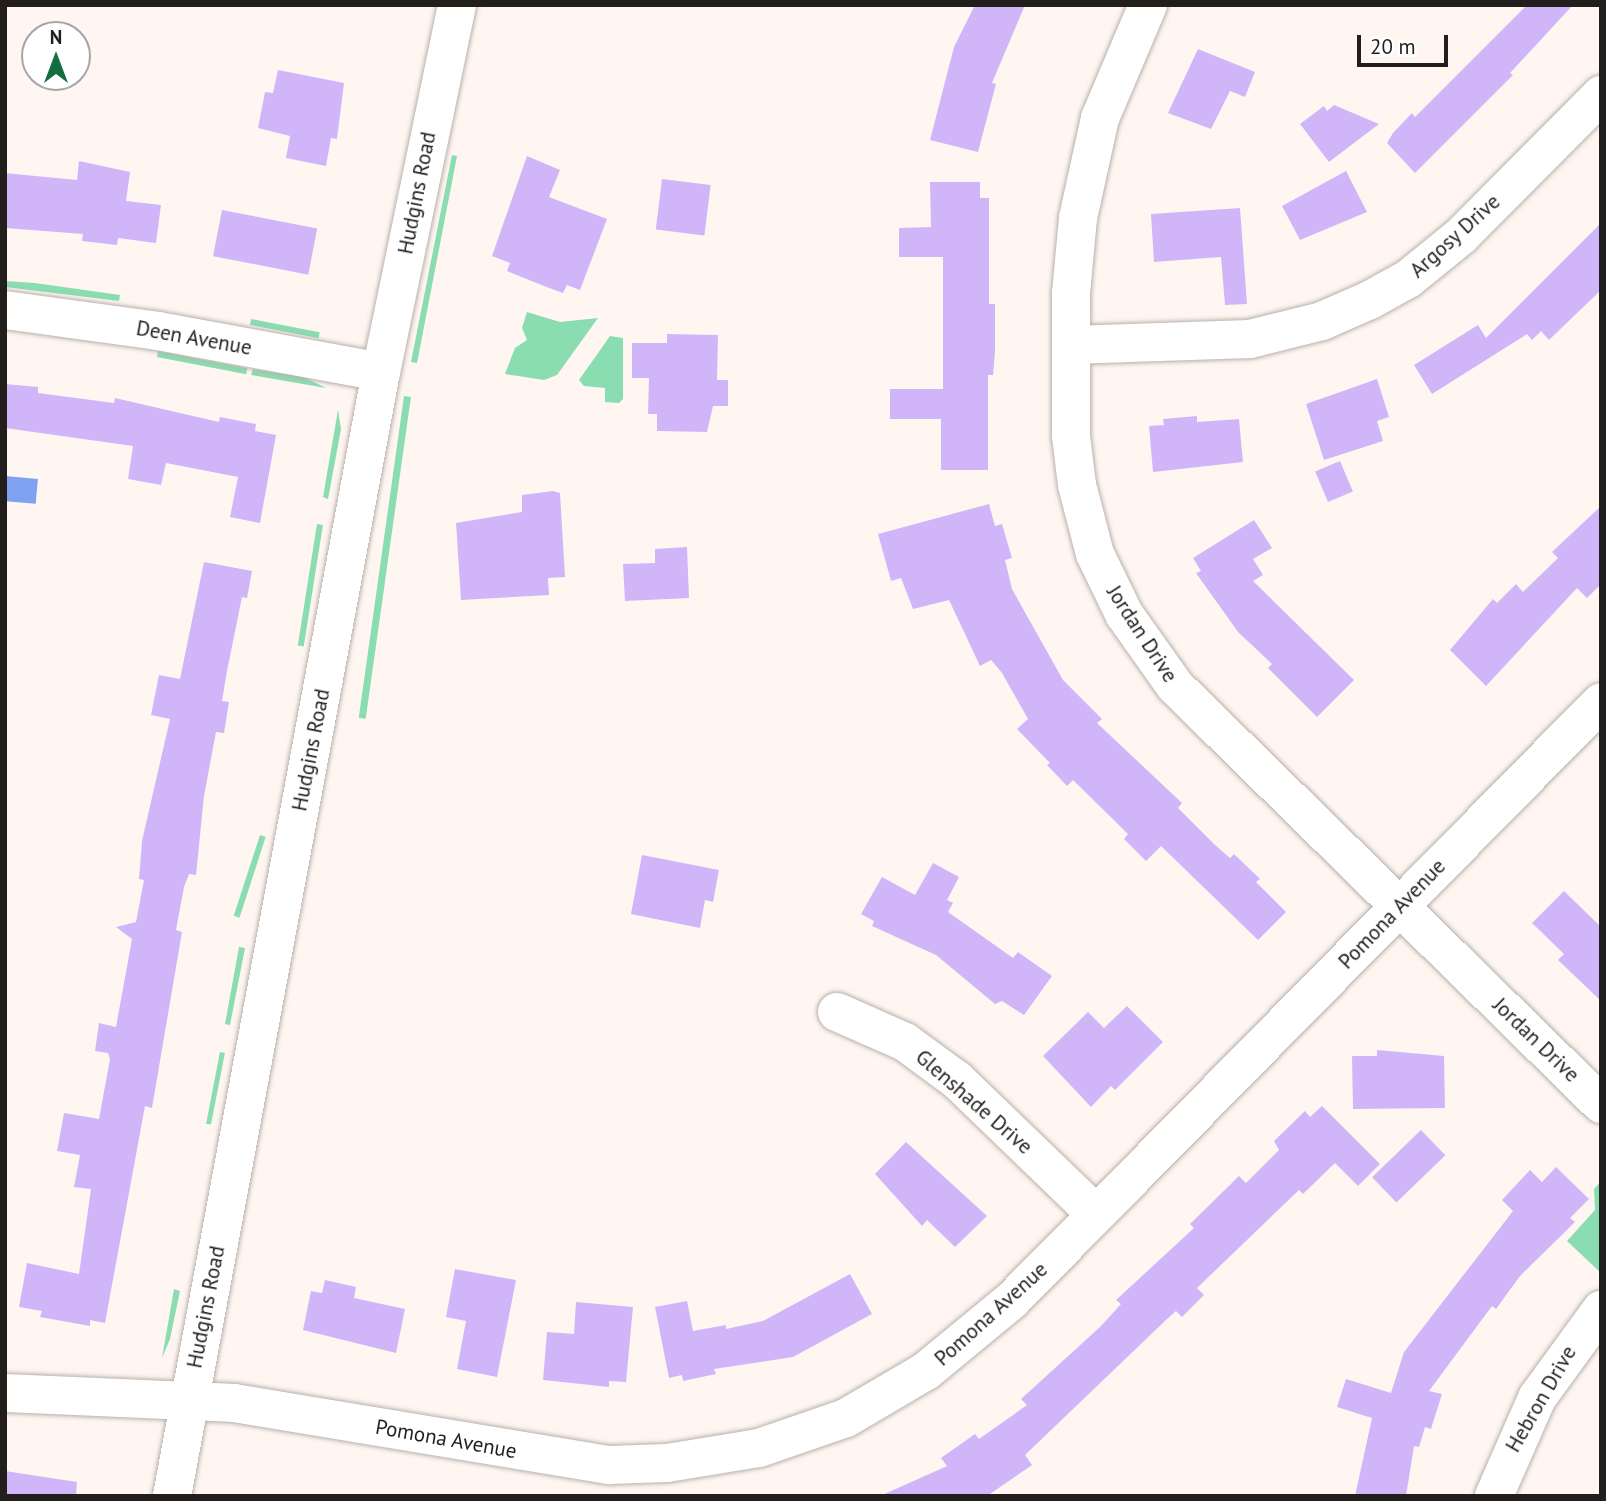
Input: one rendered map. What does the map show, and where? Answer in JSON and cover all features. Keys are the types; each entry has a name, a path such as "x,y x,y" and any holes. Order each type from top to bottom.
{"street":[{"name":"Hudgins Road","path":"172,1496 381,372 457,5"},
{"name":"Jordan Drive","path":"1148,5 1100,118 1078,218 1071,345 1071,436 1077,485 1095,554 1124,614 1175,686 1601,1104"},
{"name":"Argosy Drive","path":"1071,345 1250,339 1322,321 1370,300 1408,279 1461,236 1601,95"},
{"name":"Deen Avenue","path":"5,310 159,331 381,372"},
{"name":"Pomona Avenue","path":"5,1393 188,1399 610,1465 667,1463 759,1448 846,1418 926,1371 1012,1300 1601,702"},
{"name":"Glenshade Drive","path":"837,1012 905,1042 957,1080 1096,1214"},
{"name":"Hebron Drive","path":"1494,1496 1536,1398 1601,1310"}],"green space":[{"path":"452,155 457,156 417,363 411,362"},
{"path":"5,281 120,295 119,301 5,287"},
{"path":"527,312 560,322 598,318 557,375 544,380 505,374 515,348 527,340 522,328"},
{"path":"251,319 320,332 319,338 250,325"},
{"path":"610,336 623,338 623,399 619,403 605,402 605,388 584,386 579,380"},
{"path":"158,351 247,368 246,374 157,357"},
{"path":"253,369 304,377 326,388 251,375"},
{"path":"404,396 411,397 366,719 359,718"},
{"path":"338,410 341,429 328,499 323,497"},
{"path":"317,524 323,525 304,646 298,645"},
{"path":"260,835 266,837 239,918 234,916"},
{"path":"239,947 245,948 230,1025 225,1024"},
{"path":"220,1052 225,1053 211,1125 206,1124"},
{"path":"1601,1181 1601,1273 1567,1241 1595,1210 1594,1189"},
{"path":"174,1289 180,1291 170,1339 162,1358"}],"water":[{"path":"5,476 38,479 36,504 5,501"}],"building":[{"path":"975,5 1025,5 992,83 996,84 978,152 930,140 954,47"},
{"path":"1527,5 1573,5 1510,73 1513,75 1415,173 1387,143 1393,133 1412,113 1415,117"},
{"path":"1198,49 1255,72 1245,97 1230,91 1211,129 1168,113"},
{"path":"278,70 344,83 337,139 331,138 326,166 286,158 290,136 258,128 265,92 273,93"},
{"path":"1334,105 1379,124 1329,162 1300,124 1324,106 1327,111"},
{"path":"527,156 560,170 549,197 607,219 580,290 567,285 563,293 544,286 507,271 510,263 492,256"},
{"path":"79,161 130,172 126,201 161,205 156,243 118,238 117,245 82,241 83,234 5,228 5,173 77,180"},
{"path":"1346,171 1367,212 1300,240 1282,206"},
{"path":"662,179 711,185 704,236 656,230"},
{"path":"930,182 980,182 980,198 989,198 989,304 995,304 995,352 993,375 988,375 988,470 941,470 941,419 890,419 890,389 943,389 943,257 899,257 899,228 931,227"},
{"path":"1240,208 1247,304 1225,305 1221,257 1154,262 1151,214"},
{"path":"222,210 317,229 308,275 213,256"},
{"path":"1601,223 1601,290 1549,340 1541,331 1532,340 1527,334 1432,394 1414,365 1478,325 1486,338"},
{"path":"667,334 718,335 717,380 728,380 728,406 713,406 707,432 657,431 657,414 648,414 649,378 632,378 632,343 667,343"},
{"path":"1377,379 1389,417 1377,421 1383,441 1324,460 1306,404"},
{"path":"5,384 38,387 38,393 114,403 115,398 219,422 220,417 256,424 255,431 276,435 260,523 230,517 238,477 166,463 161,485 128,479 133,446 5,428"},
{"path":"1197,416 1197,422 1239,419 1243,462 1153,472 1149,426 1164,425 1163,419"},
{"path":"1340,461 1353,491 1328,502 1315,472"},
{"path":"553,491 560,493 565,577 548,578 549,595 461,600 456,523 522,512 522,495"},
{"path":"989,504 995,526 1002,524 1012,558 1005,560 1012,589 1063,680 1102,719 1097,723 1182,803 1178,808 1230,858 1234,854 1260,879 1256,882 1286,912 1258,940 1161,846 1146,861 1124,839 1128,834 1073,780 1067,786 1047,765 1050,763 1017,729 1028,719 1002,673 991,660 980,666 949,600 913,609 901,578 891,581 878,534"},
{"path":"1601,506 1601,584 1587,598 1577,588 1486,686 1450,650 1493,599 1497,603 1516,584 1523,592 1558,558 1552,552"},
{"path":"1254,520 1272,548 1253,559 1263,575 1253,581 1354,680 1317,717 1268,668 1272,664 1238,632 1196,573 1201,571 1193,558"},
{"path":"687,547 689,598 625,601 623,564 655,563 655,549"},
{"path":"204,562 252,571 247,598 242,597 227,671 222,701 229,702 224,733 216,732 204,796 196,875 189,874 184,887 176,930 182,932 152,1108 145,1106 105,1323 90,1320 90,1326 40,1317 42,1311 19,1307 27,1263 79,1274 91,1189 74,1187 80,1155 57,1151 64,1113 99,1119 110,1059 108,1053 95,1051 99,1023 116,1027 132,939 116,927 136,922 144,880 139,879 142,841 170,719 151,715 159,675 180,679"},
{"path":"642,855 719,870 713,902 705,900 700,928 631,914"},
{"path":"933,863 959,877 947,900 953,903 948,912 1013,958 1018,952 1052,976 1024,1015 1002,1001 995,1004 936,955 872,926 874,921 861,914 882,877 915,895"},
{"path":"1564,891 1601,927 1601,1001 1558,960 1564,954 1532,923"},
{"path":"1127,1006 1163,1042 1115,1090 1111,1086 1091,1107 1043,1056 1088,1012 1104,1028"},
{"path":"1377,1050 1444,1056 1445,1108 1353,1109 1352,1056 1377,1056"},
{"path":"1322,1106 1380,1164 1358,1186 1335,1163 1303,1194 1299,1190 1197,1288 1204,1295 1182,1317 1176,1311 1025,1455 1032,1465 987,1496 880,1496 947,1466 941,1458 975,1434 979,1439 1027,1405 1021,1399 1100,1327 1121,1304 1116,1300 1194,1228 1190,1224 1239,1176 1246,1183 1279,1150 1274,1141 1305,1111 1310,1117"},
{"path":"1421,1130 1445,1155 1396,1202 1372,1177"},
{"path":"906,1142 987,1216 955,1247 927,1220 922,1226 875,1174"},
{"path":"1556,1167 1589,1199 1570,1218 1575,1222 1520,1276 1496,1309 1492,1306 1429,1391 1442,1394 1431,1429 1425,1427 1419,1447 1414,1446 1406,1496 1355,1496 1372,1418 1337,1407 1346,1379 1391,1393 1404,1352 1513,1211 1502,1200 1530,1170 1542,1182"},
{"path":"455,1269 516,1280 497,1377 457,1369 466,1321 446,1317"},
{"path":"850,1274 872,1314 793,1357 714,1369 716,1374 683,1381 682,1375 669,1378 655,1307 687,1301 693,1331 726,1325 726,1329 763,1321"},
{"path":"325,1280 356,1287 354,1298 405,1309 396,1353 303,1330 311,1291 322,1293"},
{"path":"576,1302 633,1307 626,1382 609,1381 609,1387 543,1380 547,1332 574,1334"},
{"path":"5,1471 77,1482 76,1496 5,1496"}]}
